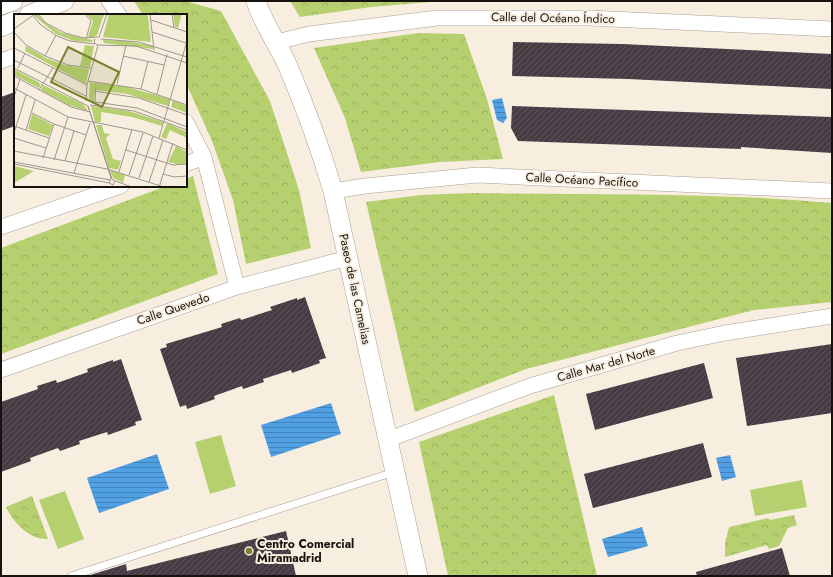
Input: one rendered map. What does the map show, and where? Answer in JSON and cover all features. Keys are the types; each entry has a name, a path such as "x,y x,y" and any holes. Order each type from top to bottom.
{"street":[{"path":"1,6 13,1"},
{"path":"32,14 64,1"},
{"path":"109,1 118,14"},
{"name":"Paseo de las Camelias","path":"254,5 277,42 306,107 320,146 333,191 418,576"},
{"name":"Calle del Océano Índico","path":"277,42 309,34 437,18 589,18 832,29"},
{"path":"1,27 14,21"},
{"path":"1,61 14,56"},
{"path":"187,124 204,158 237,287"},
{"path":"187,164 204,158"},
{"name":"Calle Océano Pacífico","path":"333,191 365,186 477,175 832,191"},
{"path":"1,228 118,187"},
{"name":"Calle Quevedo","path":"1,370 237,287 348,258"},
{"name":"Calle Mar del Norte","path":"387,440 530,386 677,343 726,333 832,316"}],"lane":[{"path":"71,576 394,472"}],"green space":[{"path":"134,1 185,1 221,11 270,101 299,190 311,248 246,264 233,200 212,141 187,85 187,14 142,14"},
{"path":"290,1 442,1 371,7 300,17"},
{"path":"418,33 464,34 487,99 503,159 440,162 361,172 345,118 314,48"},
{"path":"193,176 218,274 1,354 1,248 163,187 187,187 187,179"},
{"path":"472,193 742,197 832,203 832,302 754,310 526,369 415,412 366,202 421,195"},
{"path":"554,395 597,576 448,576 419,442"},
{"path":"221,435 236,486 210,494 195,442"},
{"path":"802,480 807,507 755,516 750,490"},
{"path":"65,491 84,539 58,549 39,500"},
{"path":"32,496 48,539 34,537 22,529 6,507"},
{"path":"794,515 797,525 788,528 779,546 769,549 767,545 725,557 725,543 729,527 768,518 770,520"}],"water":[{"path":"502,98 507,118 503,123 497,120 492,100"},
{"path":"331,403 341,434 271,457 261,425"},
{"path":"157,454 169,489 99,513 87,478"},
{"path":"730,455 736,477 722,481 716,458"},
{"path":"642,527 648,546 608,557 602,539"}],"building":[{"path":"513,42 622,44 832,54 832,89 628,79 512,76"},
{"path":"14,92 14,126 1,131 1,97"},
{"path":"512,106 832,117 832,153 741,147 741,149 518,141 511,128"},
{"path":"305,297 326,358 319,360 320,363 292,373 291,370 263,379 264,382 243,389 242,386 214,396 215,399 187,409 186,405 180,407 160,349 167,347 166,344 222,327 221,324 240,318 241,320 272,310 270,307 297,298 297,300"},
{"path":"832,344 832,413 747,426 736,358"},
{"path":"121,359 142,420 135,422 136,425 108,435 107,432 79,441 80,444 60,451 58,448 30,458 31,461 1,472 1,402 38,389 37,386 56,380 57,383 88,372 87,369 113,360 113,362"},
{"path":"704,363 713,398 595,430 586,394"},
{"path":"703,443 712,477 593,508 584,474"},
{"name":"Centro Comercial Miramadrid","path":"286,531 296,576 87,576 126,564 127,571"},
{"path":"782,548 790,576 697,576 696,572"}],"place":[{"name":"Centro Comercial Miramadrid","path":"249,551"}]}
